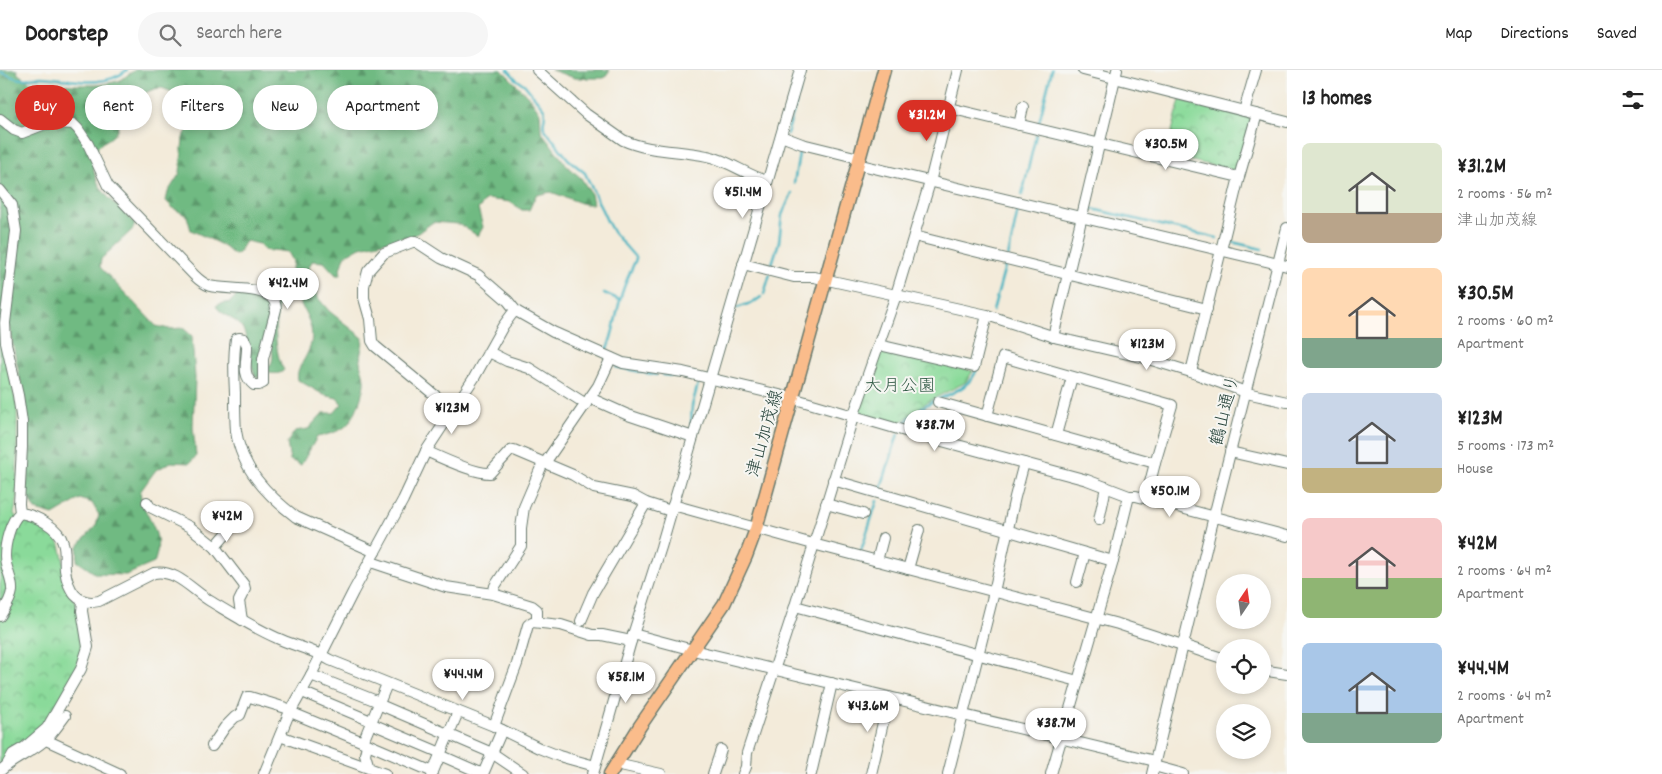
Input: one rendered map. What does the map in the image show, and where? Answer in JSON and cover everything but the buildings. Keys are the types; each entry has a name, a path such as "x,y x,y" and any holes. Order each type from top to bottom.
{"main road":[{"name":"津山加茂線","path":"613,769 640,726 724,604 746,556 756,529 884,70"}],"street":[{"path":"537,70 586,114 623,140 661,150 708,156 767,181"},
{"path":"0,616 12,593 12,584 5,556 12,524 20,513 28,514 52,528 60,536 64,543 66,571 70,586 76,597 83,602 99,601 154,572 162,571 181,579 198,594 275,637 312,650 330,660 498,728 552,754 594,770 800,70"},
{"path":"743,774 746,767 747,753 795,606 853,416 896,295 930,182 958,70"},
{"path":"1083,70 1116,74 1287,122"},
{"path":"1244,111 1256,70"},
{"path":"1053,337 1116,74"},
{"path":"1019,124 1023,107"},
{"path":"949,108 1239,177"},
{"path":"1191,372 1239,177 1257,114"},
{"path":"0,119 14,130 22,133 45,124 73,124 78,128 88,144 108,186 204,284 212,287 256,292 268,296 274,301 276,309 263,359 263,383 254,385 250,382 245,370 248,344 244,339 236,339 234,374 236,421 240,448 248,468 258,481 287,510 296,517 373,557 446,586 493,594 532,606 536,610 537,622"},
{"path":"781,136 930,182 1283,265"},
{"path":"0,190 12,205 16,231 5,323 6,343 22,422 20,513"},
{"name":"鶴山通り","path":"1154,767 1230,452 1283,265 1287,228"},
{"path":"914,236 1207,309"},
{"path":"454,411 375,346 372,341 370,320 364,298 364,286 368,271 384,253 415,241 442,258 478,275 508,301 516,311 553,332 611,358 623,362 683,372 792,398 1087,480 1128,496 1146,498 1287,536"},
{"path":"743,264 794,277 814,276 987,315 1053,337 1145,358 1246,392 1287,402"},
{"path":"264,774 290,711 322,655 338,620 403,500 426,451 454,411 503,326 516,311"},
{"path":"879,346 974,367 987,315"},
{"path":"489,352 507,361 529,368 588,401 693,437"},
{"path":"987,416 1003,357 1172,405 1146,498"},
{"path":"493,594 495,586 520,546 524,507 544,462 598,386 611,358"},
{"path":"1056,435 1072,377"},
{"path":"938,402 1155,463"},
{"path":"426,451 474,470 490,473 510,451 514,450 573,474 594,488 633,496 646,503 756,529 1096,619 1216,656"},
{"path":"1230,452 1287,465"},
{"path":"948,774 1024,463"},
{"path":"833,480 1113,561"},
{"path":"1098,520 1106,487"},
{"path":"1051,774 1113,561 1128,496"},
{"path":"147,502 150,507 190,528 215,547 244,585 245,589 239,601 242,620"},
{"path":"581,621 593,592 646,503"},
{"path":"826,504 863,514"},
{"path":"215,547 228,532 230,524"},
{"path":"908,569 919,530"},
{"path":"877,561 883,538"},
{"path":"1077,582 1085,553"},
{"path":"3,768 13,754 25,747 47,728 81,669 88,647 82,610 83,602"},
{"path":"795,606 1078,681"},
{"path":"302,692 483,774 492,753 528,625 532,622 537,622 568,627 592,635 632,638 693,650 775,669 1062,739 1183,774"},
{"path":"1271,671 1287,674"},
{"path":"312,674 492,753 523,774"},
{"path":"370,768 365,754 365,744 371,722 387,684"},
{"path":"811,774 832,684"},
{"path":"212,746 230,722 240,715 247,697 250,697 290,711 433,773 458,712"},
{"path":"871,774 889,697"},
{"path":"3,768 46,740 64,716"},
{"path":"280,736 385,774"},
{"path":"46,740 120,774"},
{"path":"713,774 721,750"},
{"path":"613,769 661,774"}],"green space":[{"path":"0,70 17,70 18,74 31,83 85,85 85,130 116,130 113,136 97,148 93,162 94,173 104,192 135,223 133,229 101,259 100,267 156,326 169,329 183,328 192,336 195,378 193,427 196,456 190,463 171,462 155,471 140,492 158,543 154,563 126,575 96,574 77,561 78,546 96,526 99,515 92,503 80,499 53,515 36,510 26,493 30,448 27,412 9,326 0,323"},
{"path":"135,70 502,70 530,98 540,113 541,131 567,166 581,178 591,194 593,204 584,204 551,192 536,195 529,210 522,210 510,202 487,199 478,209 483,227 478,236 459,224 433,222 415,235 360,247 346,255 340,268 341,275 336,275 324,262 312,261 309,267 314,278 318,298 329,311 363,338 360,361 364,385 359,404 346,426 340,430 317,437 301,465 290,460 287,443 295,431 308,429 323,413 334,413 342,404 337,398 324,395 298,380 299,369 310,346 312,332 298,298 292,296 283,298 277,313 276,344 284,370 278,373 270,373 268,368 273,356 270,343 259,377 256,378 243,329 216,306 230,302 240,293 265,289 271,285 285,287 290,282 293,261 288,252 264,250 260,244 246,241 238,254 233,254 224,246 191,230 187,216 173,208 166,201 168,192 180,173 183,138 188,130 243,130 243,85 162,85 162,88 152,90 152,85 100,85 119,81"},
{"path":"551,70 610,70 604,78 575,78"},
{"path":"1180,100 1249,117 1252,123 1236,171 1166,155"},
{"path":"0,308 1,337 17,407 17,500 14,514 19,520 26,518 33,520 55,535 60,545 72,597 77,605 84,645 80,663 51,720 0,768"},
{"name":"大月公園","path":"884,350 973,371 966,382 927,402 897,425 862,415 858,411 880,352"}],"waterway":[{"path":"0,72 19,79 41,77 97,81 118,76 127,70"},
{"path":"508,70 517,80 524,84 544,109 544,128 568,159 585,173 613,232 636,259 623,290 613,333 606,351"},
{"path":"798,96 805,70"},
{"path":"1038,126 1052,70"},
{"path":"787,134 796,103"},
{"path":"1022,195 1036,135"},
{"path":"794,183 800,148"},
{"path":"771,267 779,242 782,215 792,193"},
{"path":"1088,208 1217,238"},
{"path":"1008,257 1018,210"},
{"path":"1232,242 1262,249"},
{"path":"993,311 1006,263"},
{"path":"764,294 770,274"},
{"path":"604,293 620,300"},
{"path":"737,308 754,302 761,297"},
{"path":"616,367 656,375"},
{"path":"901,427 924,406 964,386 970,381 977,368"},
{"path":"663,375 676,376"},
{"path":"691,424 692,406 699,380"},
{"path":"880,491 898,434"},
{"path":"860,554 877,501"}]}
